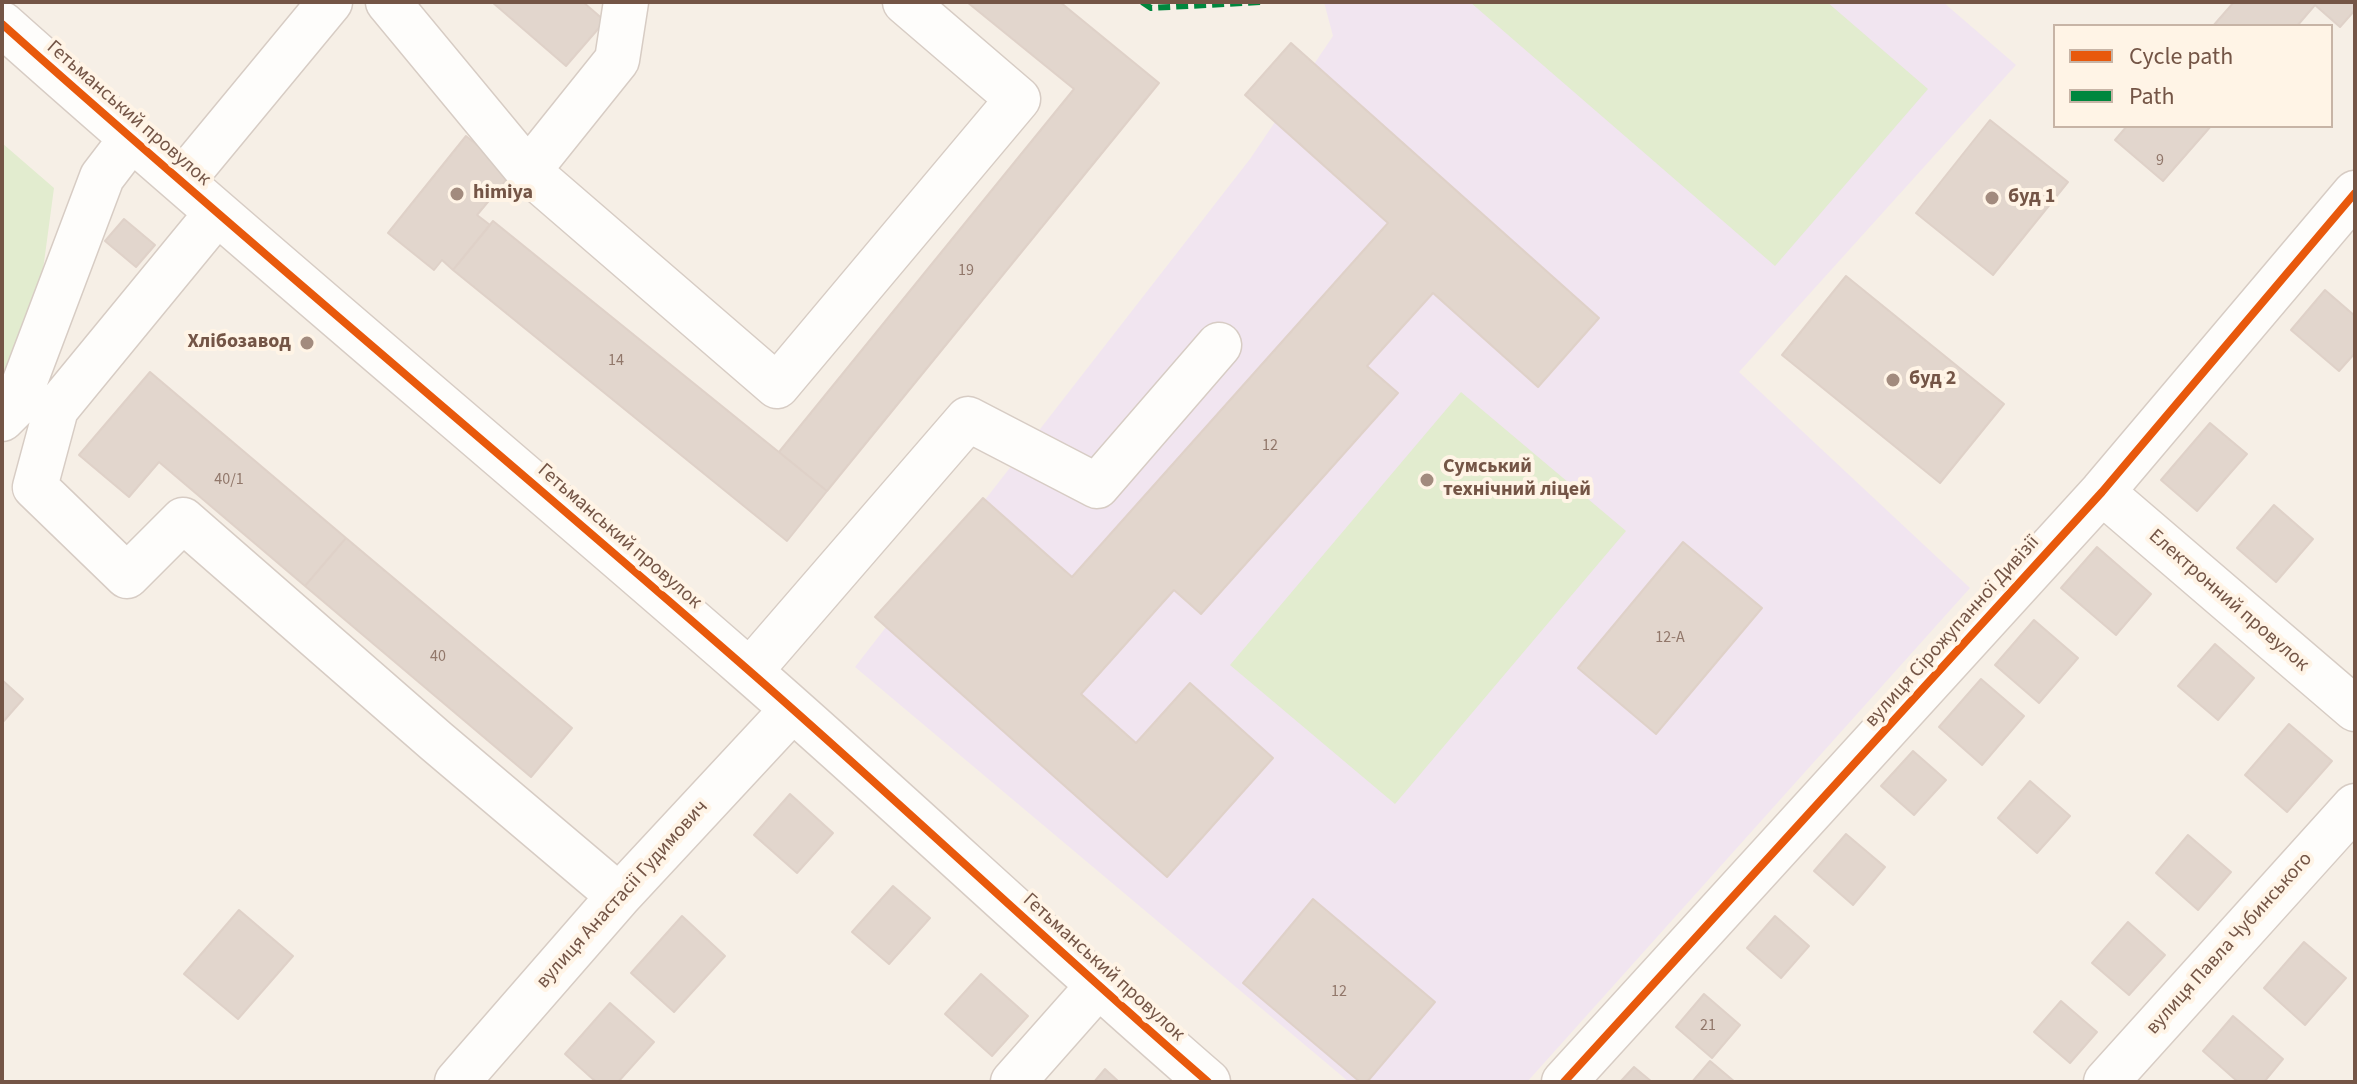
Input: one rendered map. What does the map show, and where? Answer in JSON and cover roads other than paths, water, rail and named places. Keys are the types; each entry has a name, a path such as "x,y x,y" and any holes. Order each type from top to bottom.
{"street":[{"path":"182,181 330,2"},
{"path":"388,2 528,171 777,386 1018,99 905,2"},
{"path":"528,171 617,60 626,2"},
{"name":"Гетьманський провулок","path":"2,24 131,139 750,671 1208,1082"},
{"path":"2,419 16,405 102,177 131,139"},
{"name":"вулиця Сірожупанної Дивізії","path":"1564,1082 2102,492 2355,193"},
{"path":"217,213 56,409 35,487 127,576 183,520 619,896"},
{"path":"750,671 968,419 1097,486 1219,345"},
{"name":"Електронний провулок","path":"2102,492 2355,709"},
{"name":"вулиця Анастасії Гудимович","path":"457,1082 619,896 792,710"},
{"name":"вулиця Павла Чубинського","path":"2106,1082 2355,806"},
{"path":"1013,1082 1098,986"}],"place":[{"name":"himiya","path":"457,194"},
{"name":"буд 1","path":"1992,198"},
{"name":"Хлібозавод","path":"307,343"},
{"name":"буд 2","path":"1893,380"},
{"name":"Сумський технічний ліцей","path":"1427,480"}]}
